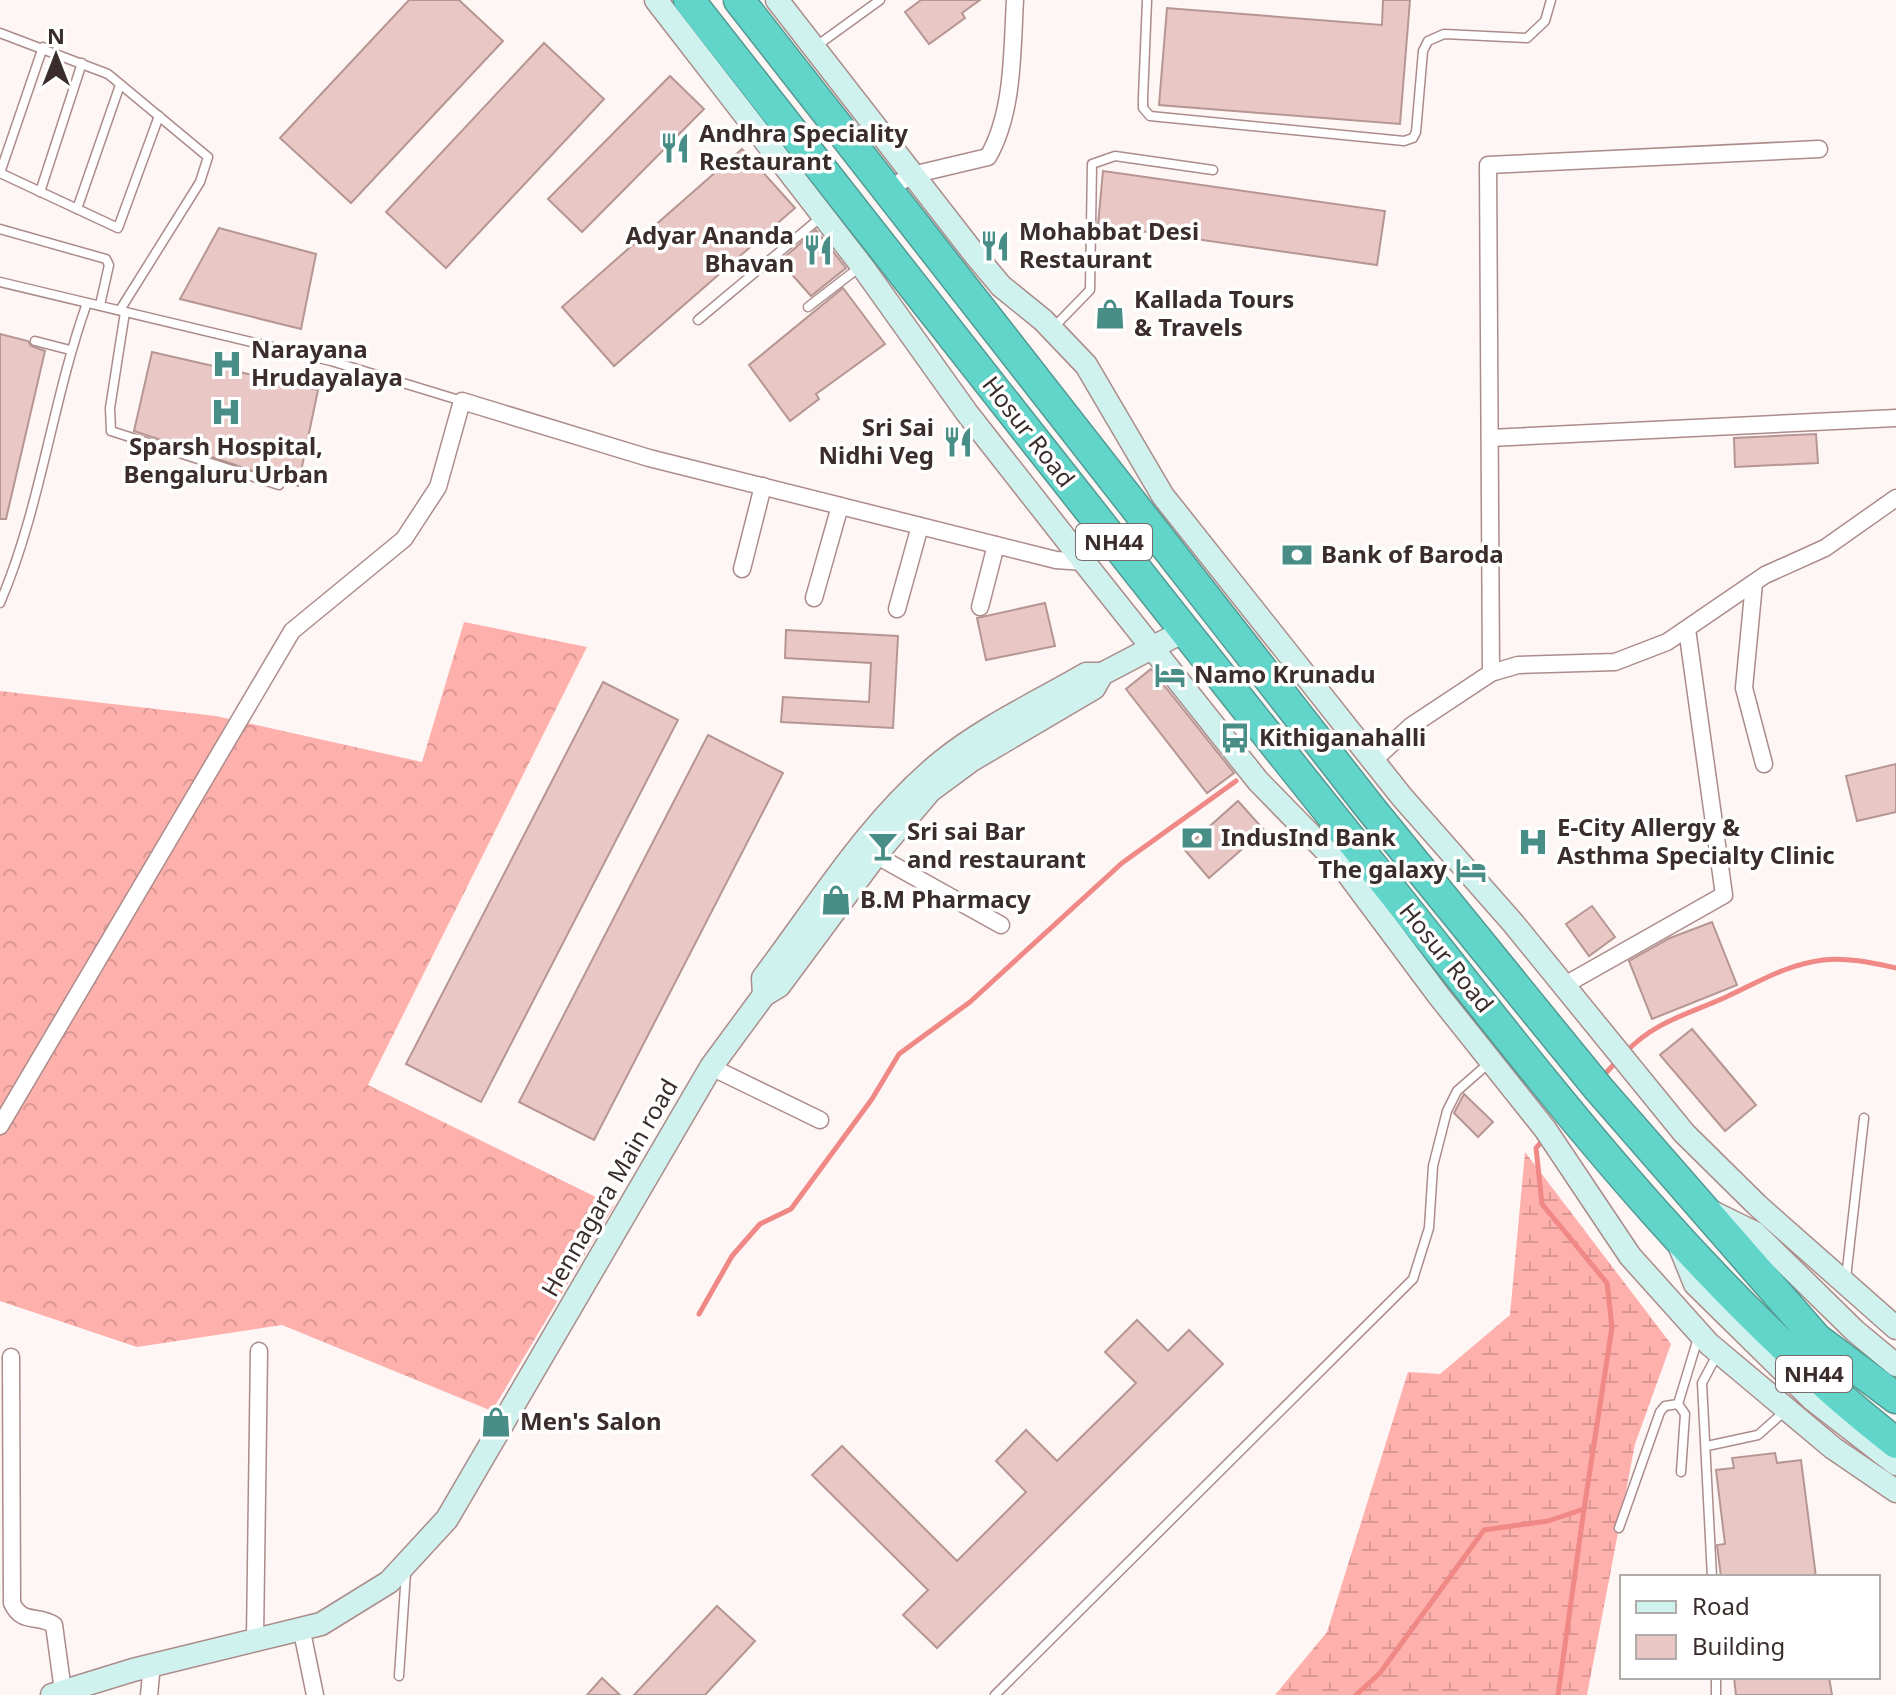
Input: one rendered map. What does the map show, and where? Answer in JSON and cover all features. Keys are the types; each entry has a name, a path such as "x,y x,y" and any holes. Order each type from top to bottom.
{"highway":[{"name":"Hosur Road","path":"689,0 1184,631 1546,1080 1674,1232"},
{"name":"Hosur Road","path":"739,0 900,182 1371,809 1598,1088 1700,1207"},
{"name":"NH44","path":"1700,1207 1817,1339 1896,1398"},
{"name":"NH44","path":"1674,1232 1736,1301 1844,1402 1896,1443"}],"street":[{"path":"656,0 862,266 967,413 1084,562 1258,781 1345,870 1534,1115 1630,1256 1718,1352 1786,1411 1896,1491"},
{"path":"777,0 814,48 900,182 1001,286 1052,329 1086,365 1163,496 1374,760 1684,1133 1757,1205 1896,1328"},
{"path":"900,182 988,157 1004,118 1015,0"},
{"path":"1491,673 1488,165 1819,149"},
{"path":"0,1126 292,631 404,539 438,487 462,401 649,458 1056,560 1084,562"},
{"path":"1490,438 1896,418"},
{"path":"742,569 763,486"},
{"path":"1374,760 1411,726 1491,673 1518,665 1615,662 1667,642 1792,560 1825,548 1896,498"},
{"path":"814,598 840,506"},
{"path":"897,609 920,526"},
{"path":"980,607 996,545"},
{"path":"1754,583 1744,688 1764,764"},
{"path":"1563,986 1724,895 1687,629"},
{"name":"Hennagara Main road","path":"57,1693 152,1665 321,1624 389,1582 447,1519 711,1067 764,995 779,986 869,851 942,781 1094,688 1102,674 1184,631"},
{"path":"869,851 1001,925"},
{"path":"711,1067 820,1120"},
{"path":"1700,1207 1755,1233 1855,1331 1896,1365"},
{"path":"1674,1232 1695,1284 1812,1399 1896,1464"},
{"path":"255,1639 259,1351"},
{"path":"11,1357 12,1603 18,1614 26,1619 46,1620 54,1625 57,1693"},
{"path":"301,1627 315,1695"},
{"path":"149,1695 152,1665"}],"lane":[{"path":"814,48 880,0"},
{"path":"1147,0 1143,108 1150,116 1404,141 1413,138 1416,132 1423,51 1428,41 1444,34 1527,38 1545,21 1551,0"},
{"path":"0,33 108,74 204,152 207,167 123,311 110,408 111,431 279,485"},
{"path":"43,47 0,173 118,228 159,116"},
{"path":"40,192 82,63"},
{"path":"77,209 120,85"},
{"path":"1052,329 1090,290 1092,164 1115,156 1213,170"},
{"path":"698,320 822,216"},
{"path":"0,229 106,259 109,265 100,305"},
{"path":"808,307 862,266"},
{"path":"0,282 331,361 462,401"},
{"path":"0,603 21,547 70,350 87,303"},
{"path":"35,341 70,350"},
{"path":"995,1695 1413,1279 1429,1228 1433,1166 1447,1111 1457,1091 1491,1062"},
{"path":"1846,1282 1864,1118"},
{"path":"1678,1404 1699,1333"},
{"path":"1712,1575 1702,1383 1718,1352"},
{"path":"1678,1404 1685,1414 1681,1472"},
{"path":"1619,1528 1660,1412 1665,1406 1678,1404"},
{"path":"1707,1446 1758,1435 1786,1411"},
{"path":"399,1676 406,1563"}],"green space":[{"path":"464,622 587,647 368,1085 614,1206 492,1411 282,1325 137,1347 0,1301 0,691 216,716 422,762"},
{"path":"1525,1152 1671,1344 1635,1444 1587,1695 1275,1695 1327,1632 1408,1372 1440,1374 1510,1315"}],"building":[{"path":"409,0 459,0 503,41 351,203 280,138"},
{"path":"921,0 980,0 962,13 965,18 929,44 905,12"},
{"path":"1383,0 1410,0 1400,124 1159,105 1167,8 1382,25"},
{"path":"544,43 604,99 446,268 386,212"},
{"path":"670,76 704,109 582,232 548,199"},
{"path":"742,149 795,208 614,366 562,307"},
{"path":"1103,171 1385,211 1377,265 1098,225"},
{"path":"219,228 316,254 301,329 180,299"},
{"path":"816,230 846,268 811,296 780,261"},
{"path":"843,288 885,344 816,394 819,399 790,421 749,365"},
{"path":"0,334 28,341 31,346 45,351 6,519 0,519"},
{"name":"Sparsh Hospital, Bengaluru Urban","path":"152,352 318,390 298,486 134,431"},
{"path":"1816,434 1818,463 1735,467 1734,438"},
{"path":"1045,603 1055,646 986,660 977,618"},
{"path":"786,630 898,636 893,728 781,722 783,697 869,702 871,663 785,658"},
{"path":"1151,669 1234,773 1207,793 1126,689"},
{"path":"603,682 678,720 481,1102 406,1064"},
{"path":"708,735 783,773 594,1140 519,1102"},
{"path":"1896,764 1896,812 1857,821 1846,776"},
{"path":"1238,801 1264,830 1209,878 1184,849"},
{"path":"1592,906 1615,937 1589,956 1566,924"},
{"path":"1712,922 1737,985 1652,1019 1629,961 1670,938"},
{"path":"1692,1029 1756,1105 1725,1131 1660,1055"},
{"path":"1464,1094 1493,1122 1478,1137 1454,1113"},
{"path":"1137,1320 1168,1351 1189,1330 1223,1364 937,1648 903,1615 928,1590 812,1475 842,1446 957,1561 1026,1492 996,1461 1026,1430 1057,1461 1136,1383 1105,1352"},
{"path":"1775,1453 1777,1463 1801,1460 1816,1575 1721,1575 1717,1545 1725,1544 1716,1470 1734,1468 1732,1458"},
{"path":"717,1606 755,1641 705,1695 634,1695"},
{"path":"602,1678 620,1695 587,1695"},
{"path":"1734,1679 1829,1679 1832,1695 1736,1695"}],"waterway":[{"path":"699,1314 732,1256 760,1224 791,1209 872,1099 899,1054 970,1002 1122,863 1236,781"},
{"path":"1625,1053 1660,1026 1796,966 1841,959 1896,968"},
{"path":"1603,1076 1618,1060"},
{"path":"1356,1695 1380,1673 1484,1530 1548,1521 1584,1509 1612,1327 1607,1283 1542,1204 1536,1148 1544,1139"},
{"path":"1558,1695 1584,1509"}],"place":[{"name":"Andhra Speciality Restaurant","path":"675,148"},
{"name":"Mohabbat Desi Restaurant","path":"995,246"},
{"name":"Adyar Ananda Bhavan","path":"818,250"},
{"name":"Kallada Tours & Travels","path":"1110,314"},
{"name":"Narayana Hrudayalaya","path":"227,364"},
{"name":"Sparsh Hospital, Bengaluru Urban","path":"226,412"},
{"name":"Sri Sai Nidhi Veg","path":"958,442"},
{"name":"Bank of Baroda","path":"1297,555"},
{"name":"Namo Krunadu","path":"1170,675"},
{"name":"Kithiganahalli","path":"1235,738"},
{"name":"IndusInd Bank","path":"1197,838"},
{"name":"E-City Allergy & Asthma Specialty Clinic","path":"1533,842"},
{"name":"Sri sai Bar and restaurant","path":"883,846"},
{"name":"The galaxy","path":"1471,870"},
{"name":"B.M Pharmacy","path":"836,900"},
{"name":"Men's Salon","path":"496,1422"}]}
